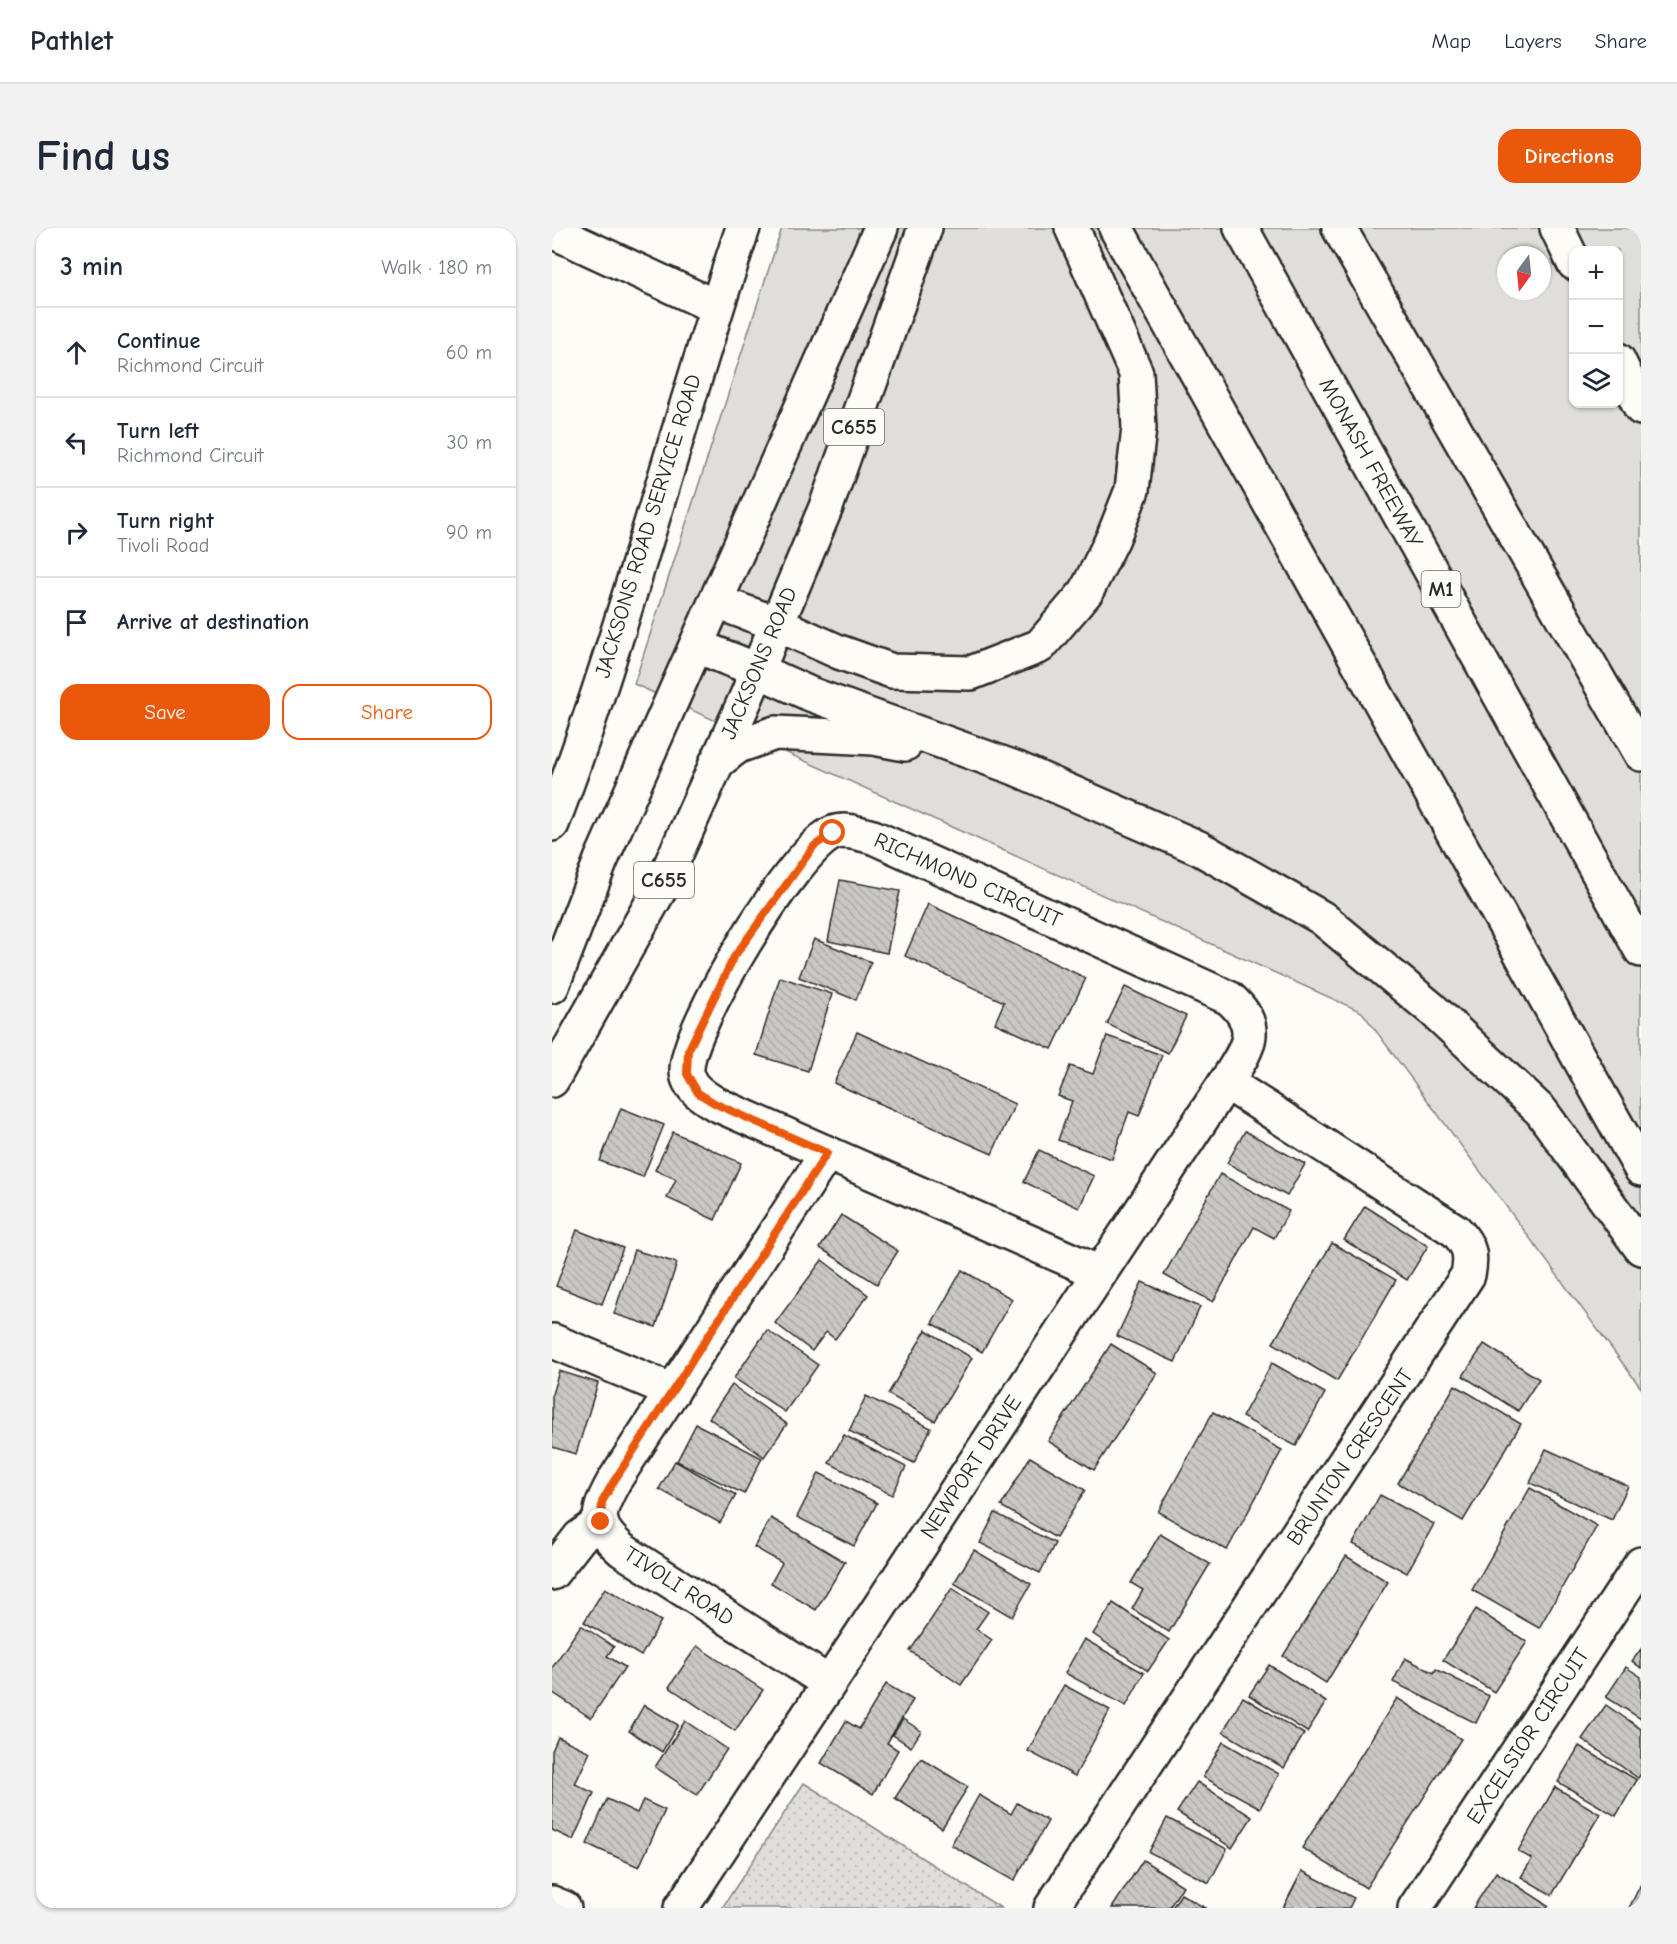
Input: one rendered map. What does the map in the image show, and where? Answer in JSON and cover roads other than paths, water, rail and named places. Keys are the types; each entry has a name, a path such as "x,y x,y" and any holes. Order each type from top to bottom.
{"main road":[{"name":"JACKSONS ROAD SERVICE ROAD","path":"552,824 621,621 716,307 743,228"},
{"name":"C655","path":"552,986 601,860 881,228"},
{"name":"JACKSONS ROAD","path":"552,1080 661,887 757,670 826,507 925,228"},
{"path":"717,602 892,671 971,673 1040,646 1086,592 1113,538 1132,490 1139,428 1136,373 1072,228"},
{"path":"1116,228 1641,1169"},
{"name":"MONASH FREEWAY","path":"1242,228 1641,950"},
{"path":"1340,228 1641,754"},
{"path":"1557,228 1569,253"},
{"path":"552,231 716,307"},
{"path":"1623,370 1641,408"},
{"path":"697,646 810,694 1015,768 1199,848 1322,918 1432,1009 1541,1111 1641,1248"},
{"path":"716,763 738,746 775,733 874,738 1015,768"},
{"name":"RICHMOND CIRCUIT","path":"1100,1273 716,1104 698,1093 687,1074 688,1051 734,957 814,846 833,833 851,831 873,837 1202,985 1229,998 1243,1010 1249,1022"},
{"name":"NEWPORT DRIVE","path":"681,1908 1226,1082 1250,1038 1249,1022"},
{"name":"BRUNTON CRESCENT","path":"1052,1908 1468,1275 1472,1259 1468,1244 1456,1231 1226,1082"},
{"path":"552,1573 580,1537 601,1522 601,1509 606,1495 827,1153"},
{"path":"553,1341 673,1391"},
{"name":"TIVOLI ROAD","path":"601,1522 603,1533 622,1550 829,1683"},
{"name":"EXCELSIOR CIRCUIT","path":"1415,1908 1641,1564"},
{"path":"552,1903 564,1908"}]}
